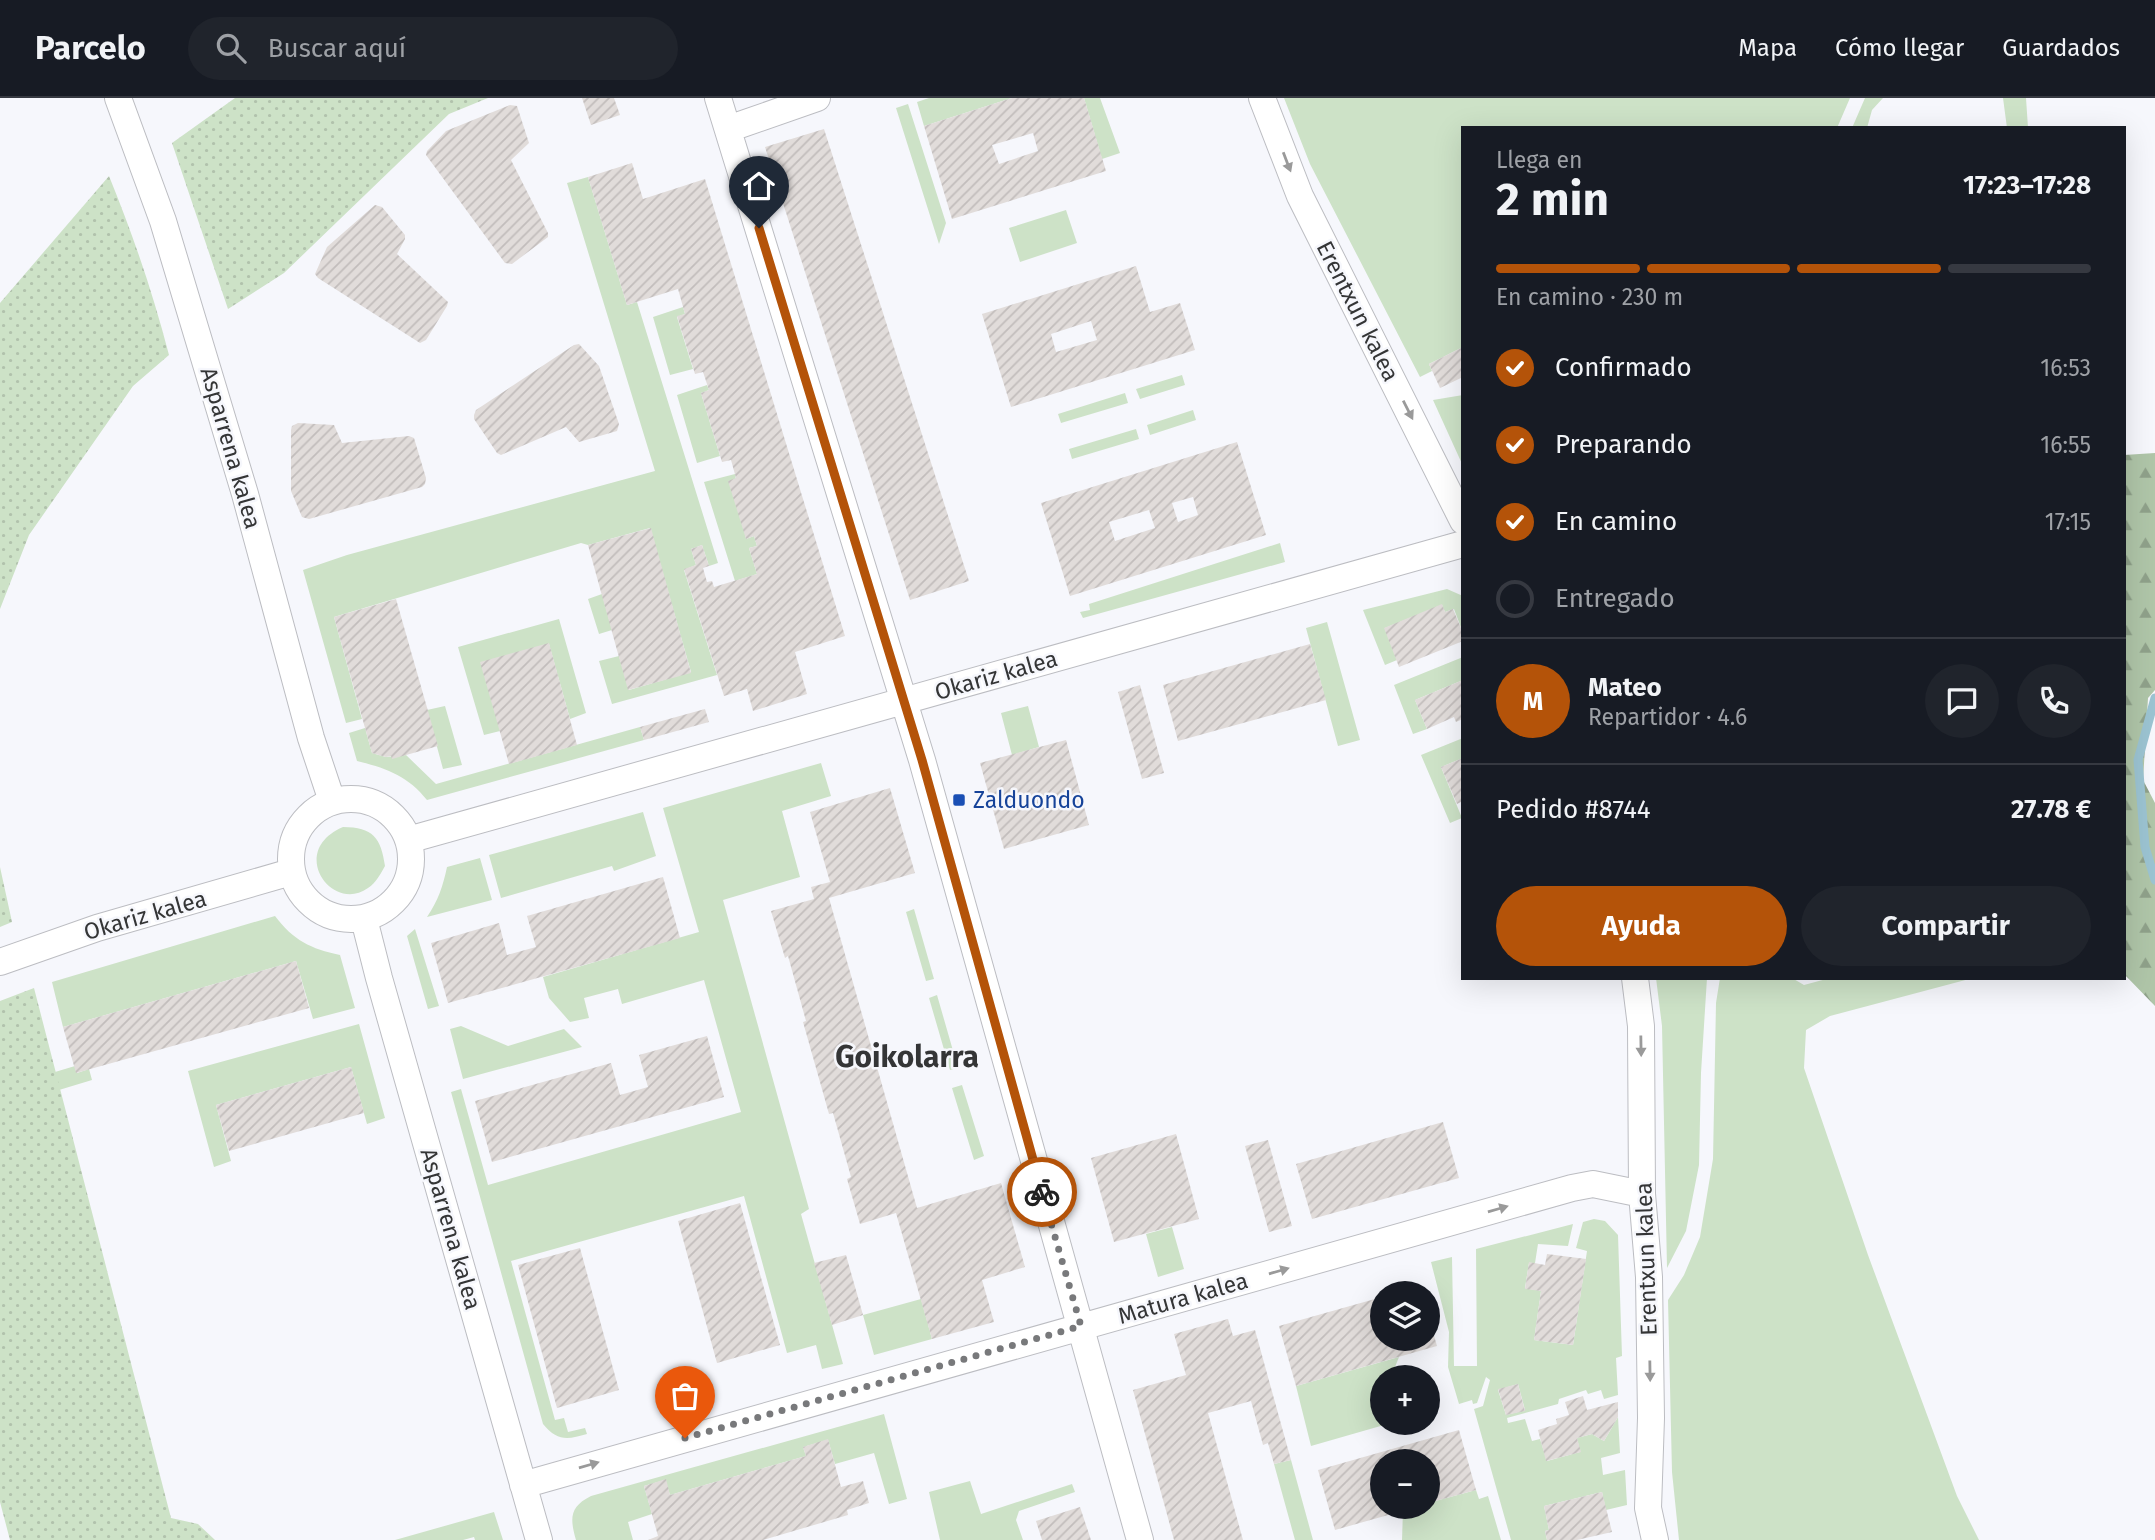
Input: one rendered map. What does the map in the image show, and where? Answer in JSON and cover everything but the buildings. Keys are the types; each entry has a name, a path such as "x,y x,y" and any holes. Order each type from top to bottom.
{"street":[{"name":"Asparrena kalea","path":"118,98 163,221 245,494 311,737 332,802"},
{"path":"718,98 922,760 1140,1540"},
{"path":"728,129 817,98"},
{"name":"Erentxun kalea","path":"1262,98 1300,196 1461,517"},
{"name":"Okariz kalea","path":"408,841 1461,545"},
{"path":"355,799 378,805 397,820 408,841 411,859 408,878 399,895 386,909 364,919 344,920 320,912 301,895 291,872 290,850 298,829 313,812 332,802 355,799"},
{"name":"Okariz kalea","path":"0,962 97,928 291,872"},
{"name":"Asparrena kalea","path":"364,919 539,1540"},
{"name":"Erentxun kalea","path":"1635,980 1641,1026 1642,1194 1649,1277 1651,1418 1648,1508 1655,1540"},
{"name":"Matura kalea","path":"523,1485 1572,1188 1593,1184 1642,1194"}],"green space":[{"path":"235,98 488,98 449,114 284,273 228,309 172,143"},
{"path":"929,98 1012,98 924,126 917,102"},
{"path":"1084,98 1100,98 1120,153 1102,159"},
{"path":"1284,98 1850,98 1838,126 1461,126 1461,348 1429,364 1432,371 1420,377 1310,164"},
{"path":"1865,98 1883,98 1872,110 1868,126 1853,126"},
{"path":"2003,98 2026,98 2028,126 2007,126"},
{"path":"908,104 946,223 939,244 896,108"},
{"path":"109,176 142,264 169,355 133,386 29,535 0,609 0,303"},
{"path":"588,177 627,305 637,302 718,563 709,566 702,545 691,549 696,565 684,570 717,675 612,704 599,661 619,656 629,690 691,672 650,528 588,545 581,543 334,617 362,719 346,723 303,570 347,555 655,471 567,183"},
{"path":"1066,210 1077,243 1020,262 1009,228"},
{"path":"683,307 685,314 677,317 693,369 670,375 653,317"},
{"path":"1182,375 1185,385 1140,399 1136,389"},
{"path":"707,385 709,390 701,393 720,456 697,463 677,395"},
{"path":"1125,393 1128,403 1061,423 1058,414"},
{"path":"1461,395 1461,462 1433,400"},
{"path":"1193,410 1196,420 1150,435 1147,425"},
{"path":"1136,429 1139,439 1072,459 1069,449"},
{"path":"2155,453 2155,690 2148,698 2143,780 2155,803 2155,1006 2126,976 2126,455"},
{"path":"735,474 746,539 754,536 757,546 749,548 757,574 735,581 704,482"},
{"path":"1280,543 1285,562 1083,618 1080,612 1090,610 1089,604"},
{"path":"1447,589 1461,595 1461,628 1454,609 1445,612 1442,605 1385,628 1397,660 1385,665 1363,610"},
{"path":"602,594 612,630 599,634 588,599"},
{"path":"559,619 586,713 570,719 549,644 500,731 484,735 458,647"},
{"path":"1327,622 1360,740 1338,746 1306,628"},
{"path":"1461,658 1461,681 1415,700 1427,729 1413,734 1394,685"},
{"path":"445,706 462,765 443,769 427,710"},
{"path":"1028,706 1039,747 1012,755 1001,713"},
{"path":"640,727 644,740 427,800 396,774 357,761 349,733 365,728 372,753 386,757 406,755 436,784"},
{"path":"1461,739 1461,759 1441,767 1461,818 1450,823 1421,755"},
{"path":"821,763 831,796 782,811 800,877 723,900 809,1209 801,1214 843,1364 822,1369 816,1345 787,1353 744,1196 511,1261 555,1420 564,1418 568,1432 585,1428 587,1434 563,1438 553,1434 543,1424 451,1092 461,1089 488,1185 741,1112 704,980 622,1004 618,989 584,998 589,1018 570,1022 549,998 543,977 699,932 663,808"},
{"path":"643,812 656,856 614,871 612,866 501,898 489,855"},
{"path":"343,827 362,829 374,836 381,848 385,866 371,886 354,894 341,893 330,886 321,876 317,864 318,850 327,838"},
{"path":"480,858 492,900 427,917 440,893 447,867"},
{"path":"0,867 12,922 0,927"},
{"path":"914,909 934,979 926,981 906,912"},
{"path":"275,916 303,942 340,955 355,1008 313,1019 296,961 63,1027 52,982"},
{"path":"415,929 439,1006 428,1009 407,936"},
{"path":"1656,980 1707,980 1699,1165 1686,1231 1667,1268 1662,1026"},
{"path":"1720,980 1795,980 1804,985 1823,980 1965,980 1830,1016 1806,1030 1804,1068 1868,1255 1957,1496 1979,1540 1679,1540 1672,1472 1668,1300 1684,1275 1700,1237 1713,1159 1716,1003"},
{"path":"34,988 171,1518 198,1524 215,1540 10,1540 0,1502 0,1001"},
{"path":"937,995 958,1068 950,1070 929,998"},
{"path":"359,1024 385,1118 367,1124 351,1067 216,1105 231,1161 214,1167 188,1071"},
{"path":"461,1026 508,1046 564,1029 582,1047 463,1079 450,1029"},
{"path":"75,1066 77,1073 89,1069 92,1080 59,1090 55,1072"},
{"path":"962,1085 984,1156 974,1160 952,1088"},
{"path":"1594,1219 1605,1221 1618,1235 1622,1356 1616,1358 1618,1395 1604,1399 1601,1390 1588,1394 1586,1390 1559,1399 1558,1404 1507,1418 1508,1423 1525,1419 1532,1441 1540,1439 1547,1461 1580,1452 1577,1438 1592,1434 1604,1441 1618,1417 1620,1453 1601,1458 1603,1475 1625,1470 1627,1505 1606,1510 1602,1492 1544,1506 1549,1530 1545,1531 1547,1540 1511,1540 1474,1409 1483,1406 1490,1380 1486,1377 1477,1403 1473,1404 1472,1400 1459,1404 1448,1367 1449,1332 1440,1297 1440,1281 1436,1281 1431,1262 1452,1257 1454,1366 1477,1366 1476,1249 1573,1224 1568,1246 1538,1244 1535,1263 1529,1263 1525,1288 1541,1291 1534,1340 1573,1345 1587,1251 1576,1248 1583,1222","holes":["1518,1384 1525,1410 1506,1415 1498,1390"]},
{"path":"1172,1227 1184,1269 1158,1277 1146,1234"},
{"path":"921,1299 932,1339 874,1355 863,1315"},
{"path":"1399,1357 1396,1365 1371,1365"},
{"path":"1370,1365 1370,1429 1311,1446 1296,1386"},
{"path":"884,1414 907,1499 889,1504 874,1453 835,1464 828,1440 803,1447 806,1456 670,1495 665,1480 644,1486 652,1514 628,1522 633,1540 576,1540 573,1514 584,1500 591,1496"},
{"path":"1291,1460 1313,1540 1295,1540 1274,1464"},
{"path":"970,1481 981,1514 1072,1484 1075,1492 1019,1511 1016,1520 1023,1540 940,1540 929,1492"},
{"path":"1476,1490 1479,1499 1488,1496 1501,1540 1402,1540 1403,1519 1440,1519 1440,1500"},
{"path":"494,1512 503,1540 475,1540 474,1537 463,1540 395,1540"}],"waterway":[{"path":"2155,698 2138,760 2145,847 2155,880"}],"way so far":[{"path":"685,1438 1081,1326 1042,1192"}],"place":[{"name":"Zalduondo","path":"959,800"}],"district":[{"name":"Goikolarra","path":"907,1057"}],"route":[{"path":"759,228 922,760 1042,1192"}]}
